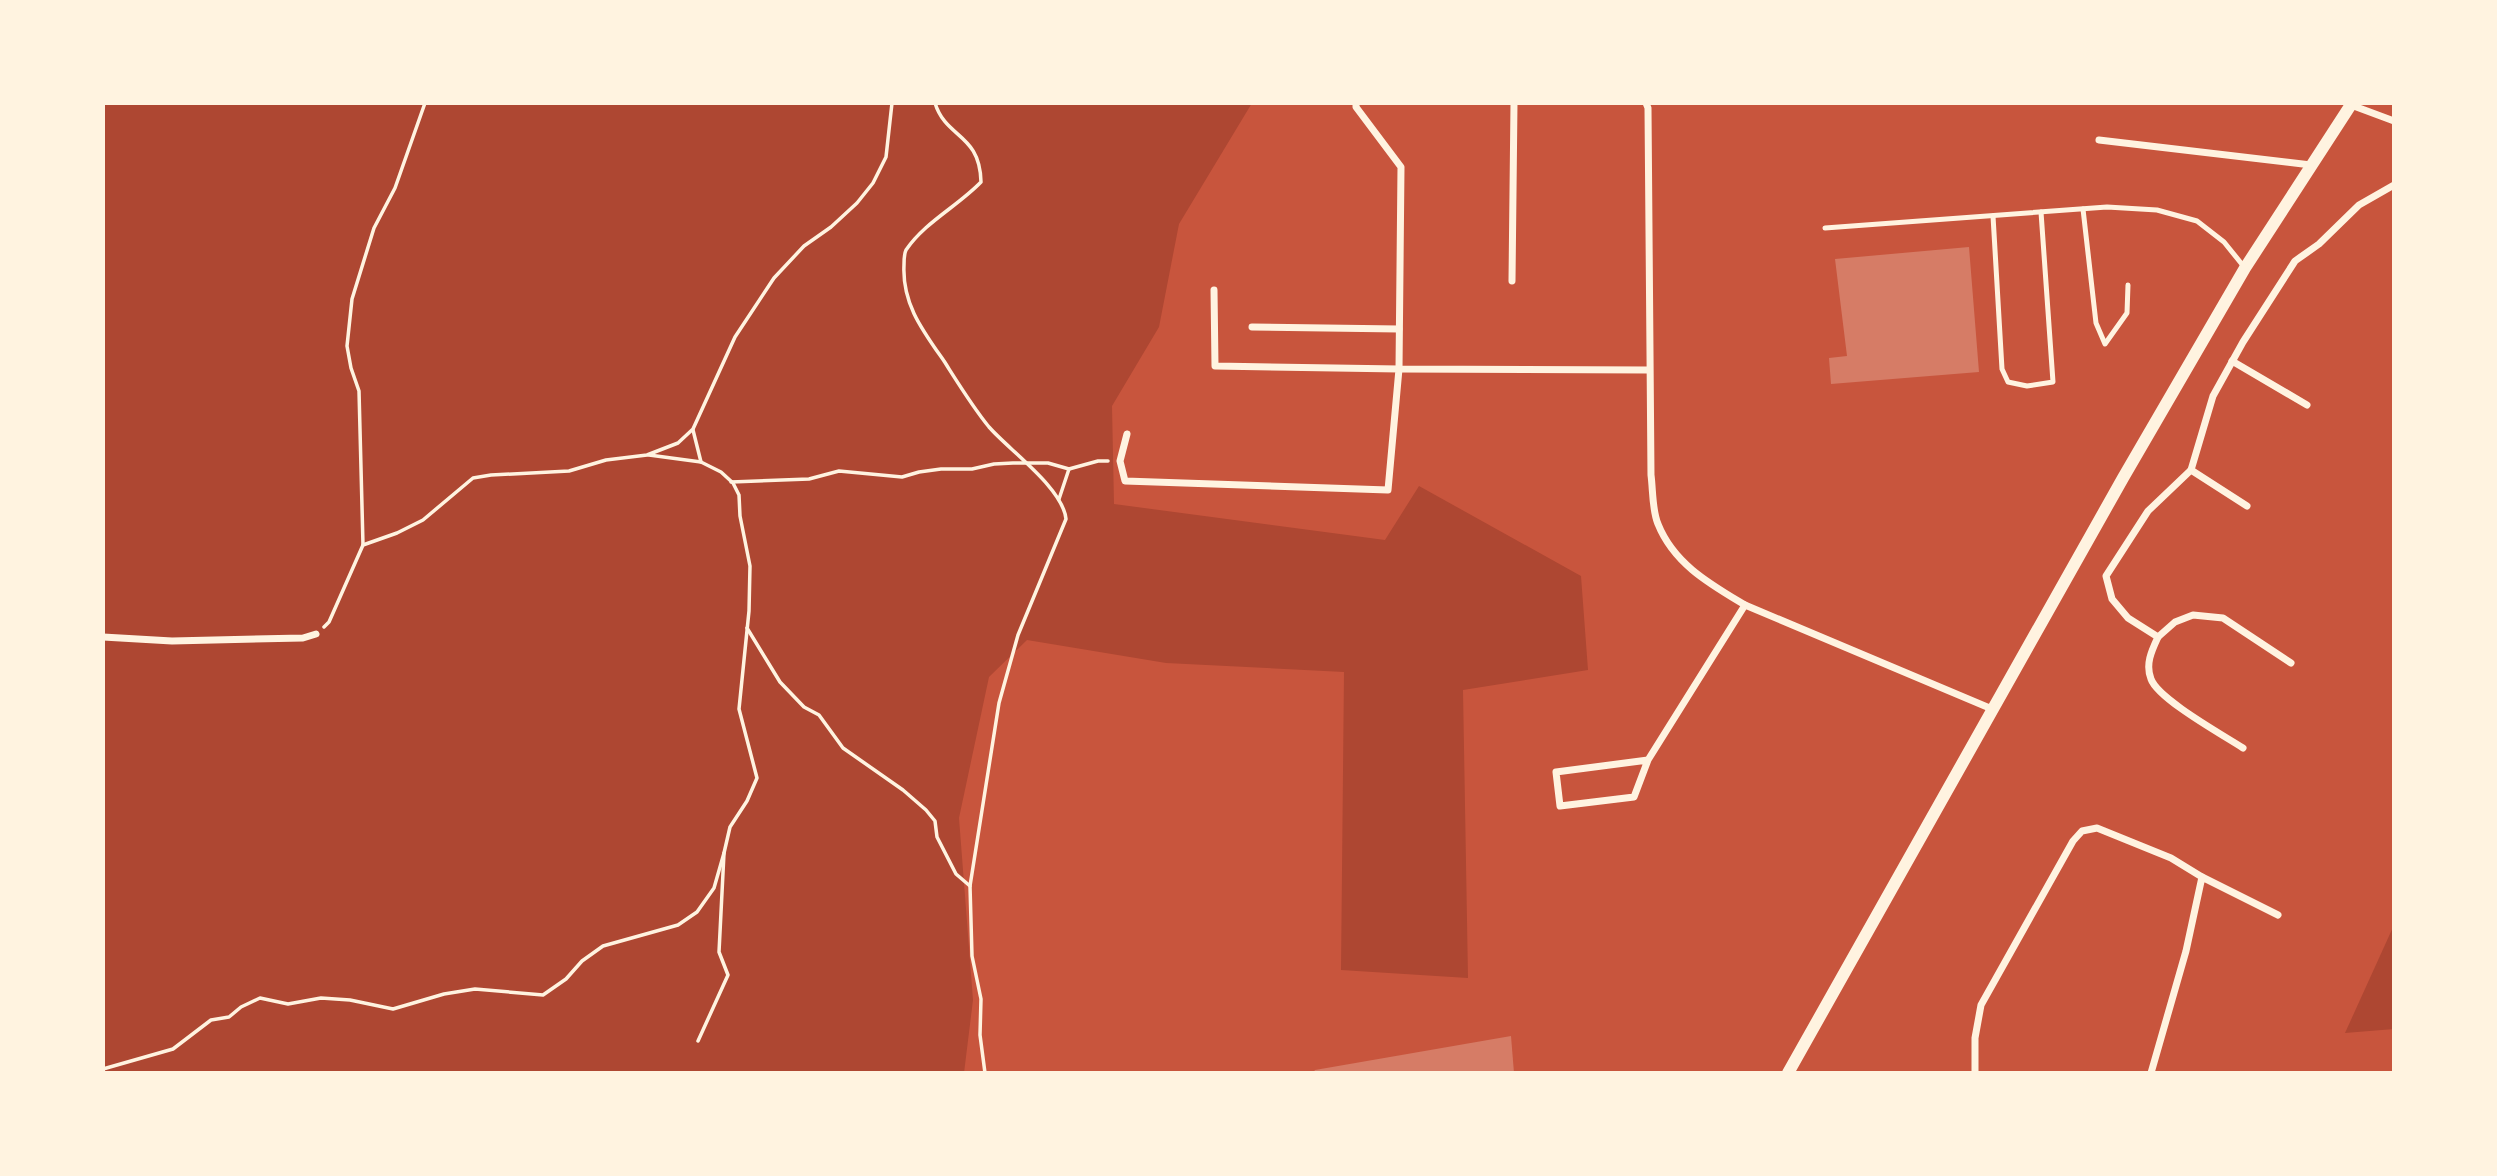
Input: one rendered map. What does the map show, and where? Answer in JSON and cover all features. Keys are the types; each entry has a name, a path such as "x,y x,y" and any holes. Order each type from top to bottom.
{"street":[{"path":"1126,434 1120,461 1125,481 1388,490 1398,369 1401,167 1356,107 1356,103"},
{"path":"1512,281 1514,103"},
{"path":"1646,103 1651,475 1657,523 1679,560 1712,585 1745,604 1992,709"},
{"path":"1788,1073 1992,709 2245,268 2351,104 2394,121"},
{"path":"2099,140 2311,165"},
{"path":"2158,637 2128,618 2112,599 2106,576 2148,511 2191,470 2213,396 2295,261 2319,244 2359,205 2394,185"},
{"path":"1213,290 1215,366 1649,370"},
{"path":"1252,327 1399,329"},
{"path":"2232,361 2307,405"},
{"path":"2191,470 2247,506"},
{"path":"1648,760 1556,772 1560,806 1634,797 1648,760 1745,604"},
{"path":"2243,748 2169,700 2151,680 2148,658 2158,637 2175,622 2193,615 2222,618 2291,663"},
{"path":"103,637 172,641 303,638 316,634"},
{"path":"1975,1073 1975,1038 1981,1005 2073,841 2082,831 2097,828 2171,858 2202,877 2278,915"},
{"path":"2151,1073 2186,951 2202,877"}],"lane":[{"path":"1825,228 2107,206 2157,210 2197,221 2224,242 2245,268"},
{"path":"2083,209 2095,323 2105,344 2127,313 2128,285"},
{"path":"1993,216 2002,369 2008,382 2027,386 2053,382 2041,212"}],"path":[{"path":"316,634 329,622 363,545 359,391 347,346 352,299 374,229 395,188 425,103"},
{"path":"363,545 423,520 474,478 569,471 606,460 646,455 678,443 693,429 735,337 774,278 804,246 857,203 873,183 886,157 892,103"},
{"path":"935,103 939,117 975,150 981,167 981,182 926,228 905,252 903,276 909,304 925,337 989,427 1059,499 1065,509 1066,519 1018,635 999,703 970,886 970,935 981,999 980,1035 985,1073"},
{"path":"693,429 701,462"},
{"path":"103,1069 173,1049 211,1020 229,1017 241,1007 260,998 288,1004 321,998 350,1000 393,1009 444,994 475,989 543,995 566,979 582,961 603,946 678,925 697,912 713,888 730,827 747,801 757,778 739,709 750,566 740,516 739,495 731,482 721,472 701,462 646,455"},
{"path":"731,482 809,479 839,471 902,477 919,472 972,469 994,464 1048,463 1069,469 1098,461 1120,461"},
{"path":"1059,499 1069,469"},
{"path":"747,628 780,682 804,707 819,715 843,748 903,790 926,810 935,821 937,837 956,874 970,886"},
{"path":"698,1041 728,975 719,952 723,853"}],"shaded area":[{"path":"103,103 1252,103 1179,224 1159,327 1112,406 1114,504 1385,540 1419,486 1581,576 1588,670 1463,690 1468,978 1341,970 1344,672 1166,663 1027,640 989,677 959,818 973,1000 964,1073 103,1073"},
{"path":"2394,925 2394,1029 2345,1033"}],"building":[{"path":"1969,247 1979,372 1831,384 1829,358 1847,356 1835,259"},
{"path":"1511,1036 1514,1073 1313,1073 1315,1070"}]}
